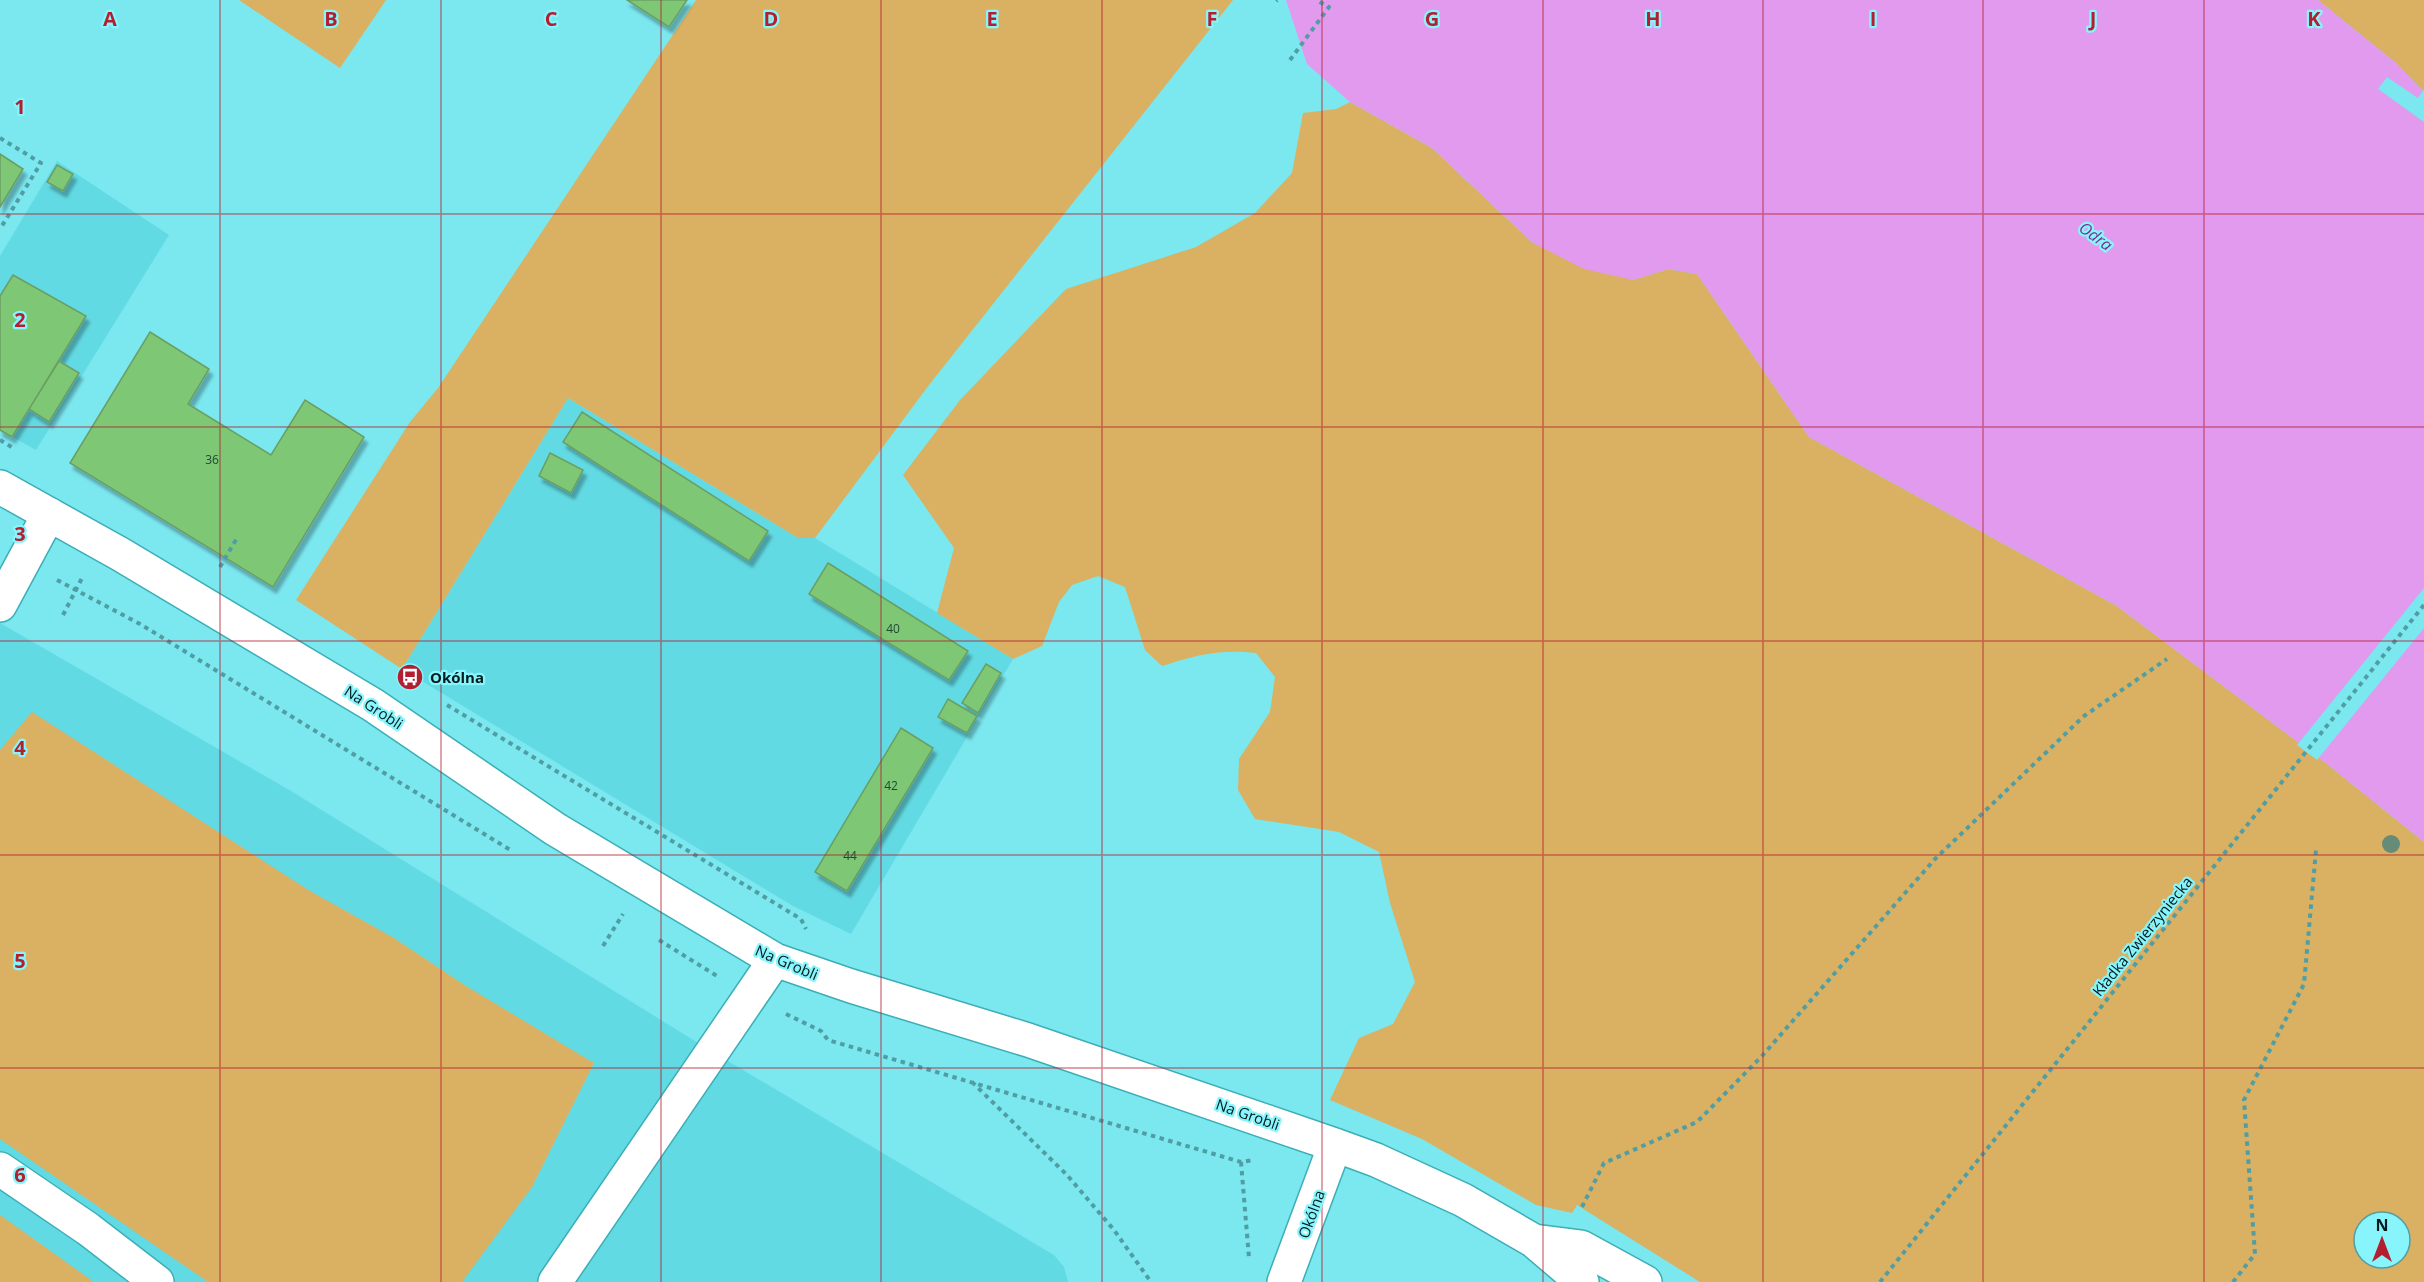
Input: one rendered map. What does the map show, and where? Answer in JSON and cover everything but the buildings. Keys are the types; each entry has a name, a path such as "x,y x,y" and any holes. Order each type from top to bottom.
{"street":[{"name":"Na Grobli","path":"0,487 373,705 555,829 775,960 851,986 1028,1040 1335,1145 1453,1195 1534,1241 1581,1247 1601,1255 1645,1282"},
{"path":"0,606 21,562 49,514"},
{"path":"555,1282 775,960"},
{"name":"Okólna","path":"1284,1282 1335,1145"},
{"path":"0,1169 88,1228 157,1282"},
{"path":"1534,1241 1582,1282"}],"path":[{"path":"1290,60 1329,7 1316,0"},
{"path":"0,138 40,163 0,229"},
{"path":"0,441 18,450"},
{"path":"219,568 237,538"},
{"path":"21,562 140,624 519,855"},
{"path":"210,562 229,574"},
{"path":"63,615 86,571"},
{"name":"Kładka Zwierzyniecka","path":"1880,1282 2424,605"},
{"path":"1581,1247 1580,1213 1604,1163 1697,1122 1762,1056 1935,859 2084,716 2167,659"},
{"path":"440,700 801,919 809,933"},
{"path":"2233,1282 2255,1254 2244,1100 2304,984 2316,850"},
{"path":"603,946 628,906"},
{"path":"611,911 631,923"},
{"path":"650,934 751,997 821,1031 828,1040 1240,1162 1250,1256"},
{"path":"972,1082 1067,1174 1114,1230 1151,1282"}],"shaded area":[{"path":"239,0 386,0 340,68"},
{"path":"696,0 1233,0 929,385 815,538 798,538 568,398 402,669 296,600 410,422 438,388"},
{"path":"2318,0 2424,0 2424,92 2396,63"},
{"path":"1350,102 1432,148 1533,243 1633,280 1668,269 1697,274 1809,437 2117,606 2327,764 2424,842 2424,1282 1700,1282 1577,1205 1572,1213 1536,1205 1422,1139 1330,1100 1359,1038 1393,1024 1415,982 1390,903 1379,852 1339,832 1255,819 1238,790 1239,759 1270,712 1275,677 1256,653 1208,654 1162,666 1145,650 1125,587 1098,576 1072,585 1059,602 1042,646 1013,659 937,613 954,548 903,475 960,400 1066,289 1196,247 1255,213 1292,173 1303,113 1336,109"},
{"path":"57,161 169,235 36,450 0,430 0,256"},
{"path":"568,398 798,538 815,538 1013,659 851,934 793,906 402,669"},
{"path":"0,623 291,791 711,1051 1054,1255 1064,1267 1068,1282 0,1282"},
{"path":"32,712 310,891 394,938 466,986 594,1063 532,1187 462,1282 208,1282 0,1139 0,750"},
{"path":"0,1215 94,1282 0,1282"}],"water":[{"name":"Odra","path":"1286,0 2318,0 2396,63 2424,92 2424,842 2327,764 2117,606 1809,437 1697,274 1668,269 1633,280 1584,269 1533,243 1432,148 1350,102 1307,64"}],"pier":[{"path":"2387,77 2418,98 2424,89 2424,122 2378,89"},
{"path":"2424,588 2424,628 2317,760 2297,745"}],"place":[{"name":"Okólna","path":"410,677"}]}
